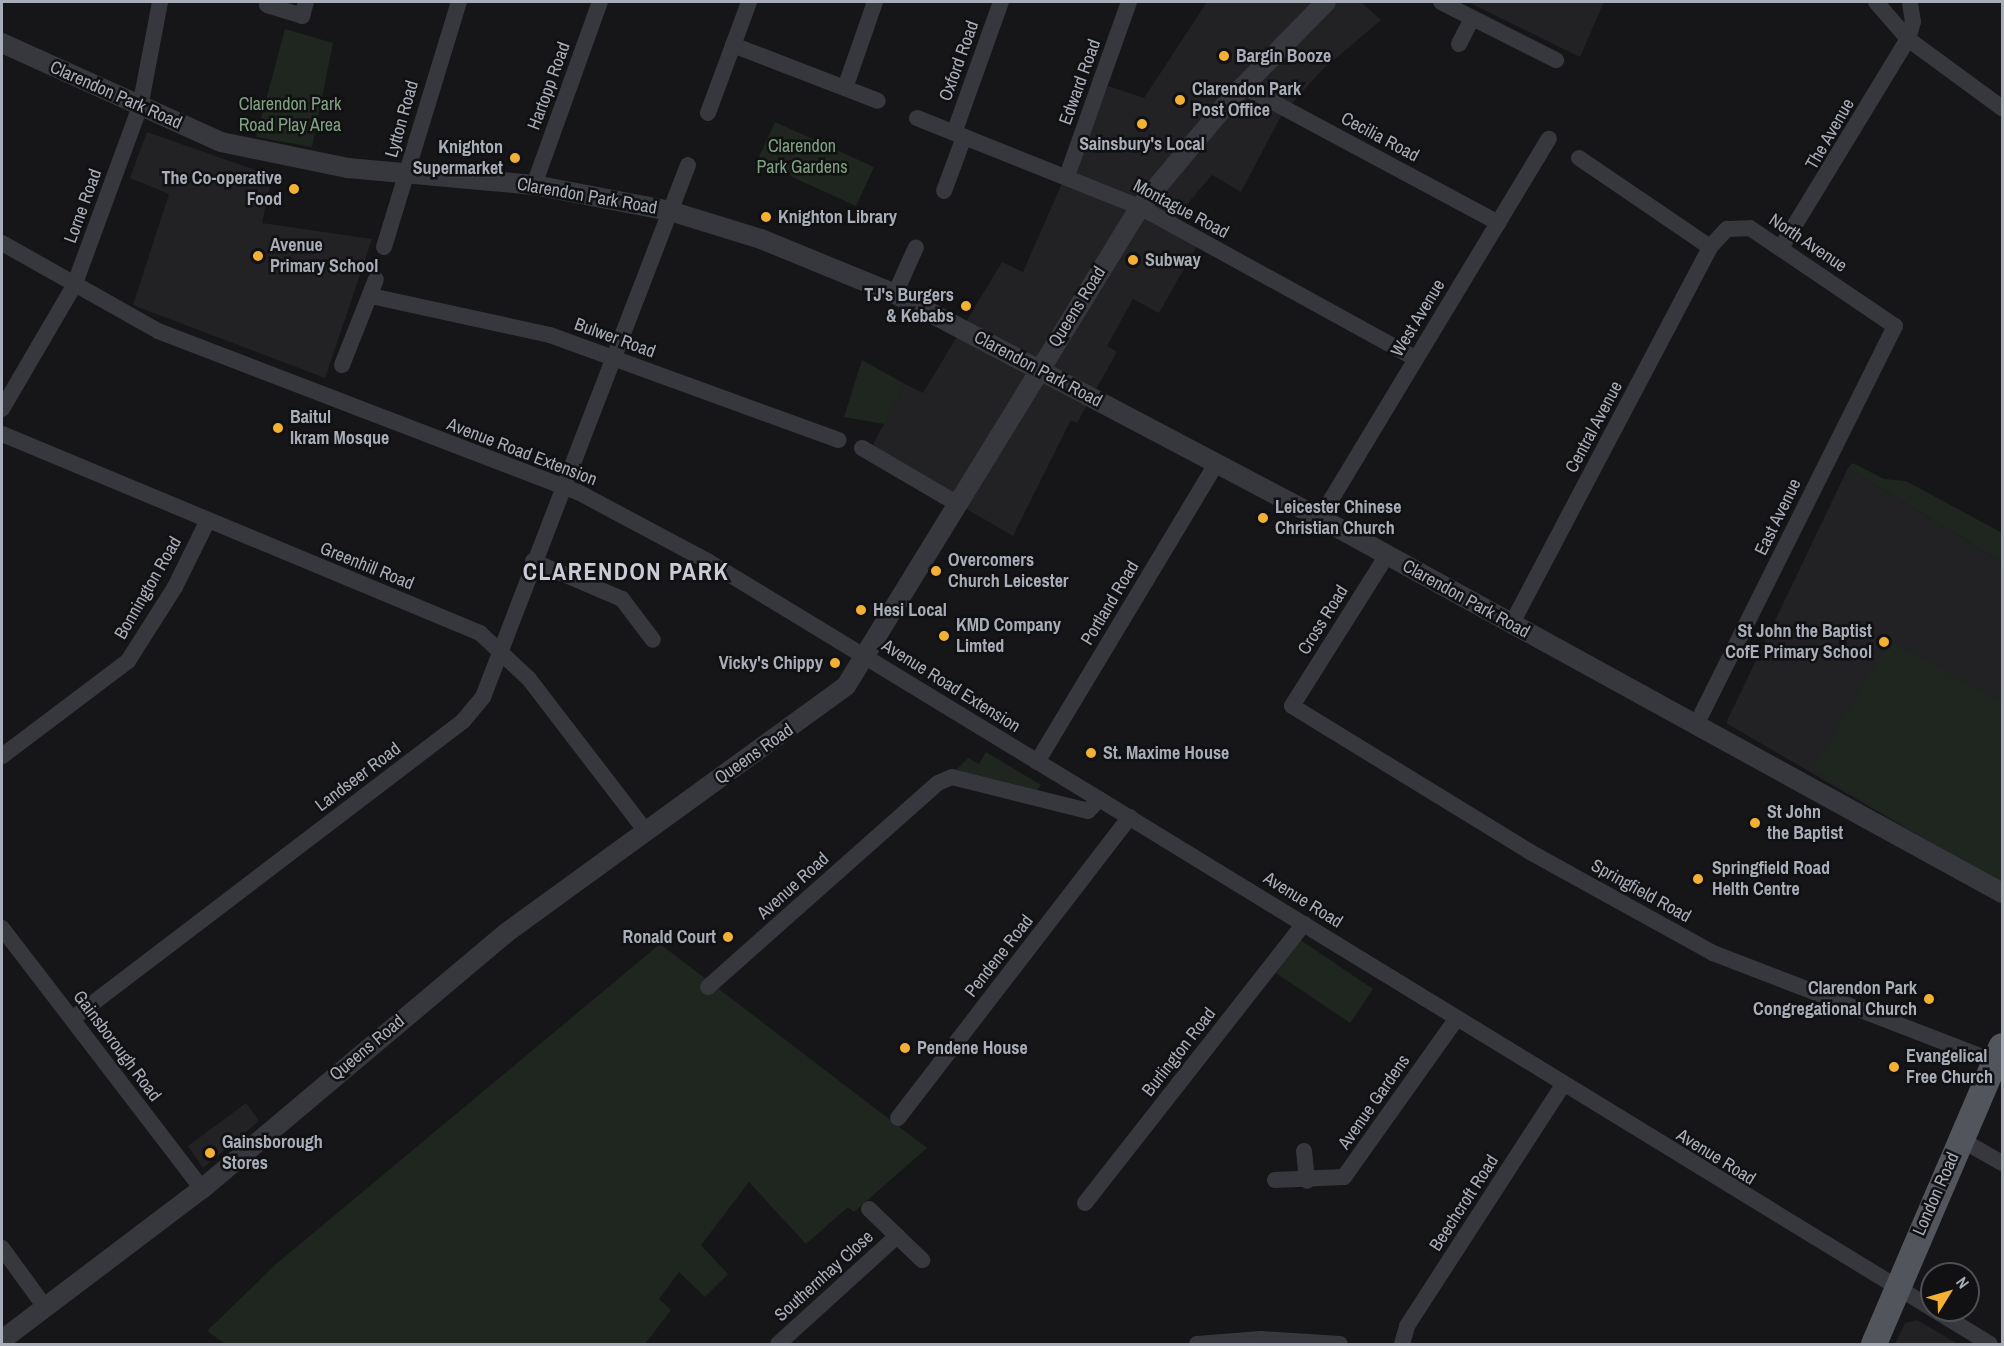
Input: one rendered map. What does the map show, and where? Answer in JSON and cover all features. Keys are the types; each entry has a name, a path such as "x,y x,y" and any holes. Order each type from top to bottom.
{"main road":[{"name":"London Road","path":"1874,1344 1894,1288 1999,1054"}],"street":[{"name":"Lorne Road","path":"2,409 74,286 140,107 160,2"},
{"path":"267,5 302,15 306,2"},
{"name":"Lytton Road","path":"384,247 459,2"},
{"name":"Hartopp Road","path":"534,184 600,2"},
{"path":"708,113 749,2"},
{"path":"845,88 875,2"},
{"name":"Oxford Road","path":"944,191 959,135 1001,2"},
{"name":"Edward Road","path":"1067,176 1129,2"},
{"name":"Queens Road","path":"2,1340 202,1189 506,933 645,830 821,707 846,686 1038,369 1140,207 1243,86 1326,2"},
{"path":"1441,2 1471,20 1556,60"},
{"path":"1876,2 1908,39 2002,108"},
{"path":"1908,39 1913,22 1910,2"},
{"path":"1459,44 1471,20"},
{"name":"The Avenue","path":"1782,246 1908,39"},
{"name":"Clarendon Park Road","path":"2,43 221,142 261,152 407,174 534,184 670,212 760,239 895,294 1320,518 2002,893"},
{"path":"733,45 878,101"},
{"name":"Cecilia Road","path":"1243,86 1499,223"},
{"name":"Montague Road","path":"916,118 1067,176 1140,207 1416,359"},
{"name":"West Avenue","path":"1320,518 1550,139"},
{"path":"1579,158 1710,247"},
{"name":"Landseer Road","path":"72,1019 463,721 492,680 533,561 688,165"},
{"name":"North Avenue","path":"1710,247 1727,229 1750,228 1782,246 1895,326"},
{"name":"Avenue Road Extension","path":"2,243 74,286 158,331 562,487 709,562 1099,799"},
{"path":"895,294 916,247"},
{"name":"Central Avenue","path":"1511,625 1710,247"},
{"path":"342,365 376,279"},
{"name":"Bulwer Road","path":"370,296 550,335 838,440"},
{"name":"East Avenue","path":"1696,726 1895,326"},
{"name":"Greenhill Road","path":"2,434 207,522 480,633 502,650 645,830"},
{"path":"862,448 956,503"},
{"name":"Portland Road","path":"1037,762 1216,464"},
{"name":"Bonnington Road","path":"2,756 128,661 175,587 207,522"},
{"name":"Cross Road","path":"1292,706 1387,555"},
{"path":"533,561 622,599 653,640"},
{"name":"Springfield Road","path":"1292,706 1530,852 1713,953 1999,1054"},
{"name":"Avenue Road","path":"708,987 938,783 952,777 1088,811 1099,799 1457,1018 1563,1086 1990,1344"},
{"name":"Pendene Road","path":"898,1118 1130,817"},
{"name":"Burlington Road","path":"1085,1203 1304,924"},
{"name":"Gainsborough Road","path":"2,928 202,1189"},
{"name":"Avenue Gardens","path":"1275,1180 1307,1181 1344,1177 1457,1018"},
{"name":"Beechcroft Road","path":"1402,1344 1407,1326 1563,1086"},
{"path":"1960,1139 2002,1163"},
{"path":"1304,1151 1307,1181"},
{"name":"Southernhay Close","path":"869,1209 922,1260"},
{"name":"Southernhay Close","path":"778,1344 897,1236"},
{"path":"2,1248 45,1307"},
{"path":"1197,1344 1261,1339 1340,1344"}],"shaded area":[{"path":"1207,2 1361,2 1381,20 1321,71 1281,116 1241,192 1212,175 1177,216 1172,224 1199,240 1194,251 1159,313 1133,299 1107,346 1117,352 1077,423 1071,420 1013,536 869,452 905,384 923,393 1002,262 1023,272 1064,179 1077,167 1108,86 1144,98"},
{"path":"1468,2 1604,2 1580,57"},
{"name":"Avenue Primary School","path":"147,132 272,176 262,223 372,239 325,378 133,305 169,194 130,178"},
{"name":"St John the Baptist CofE Primary School","path":"1848,468 2002,562 2002,884 1726,723"},
{"path":"246,1103 259,1121 203,1168 188,1146"},
{"path":"1917,1320 1958,1344 1895,1344 1905,1323"}],"green space":[{"name":"Clarendon Park Road Play Area","path":"285,29 333,43 312,147 256,137"},
{"name":"Clarendon Park Gardens","path":"775,122 874,167 856,206 757,161"},
{"path":"862,360 905,384 884,424 844,417"},
{"path":"1853,463 1884,479 1906,481 2002,533 2002,562 1848,468"},
{"path":"1890,641 2002,702 2002,884 1812,770"},
{"path":"986,752 1041,785 1037,790 956,770 968,758 979,764"},
{"path":"1299,939 1373,989 1350,1023 1276,973"},
{"path":"660,944 927,1148 854,1212 848,1207 806,1244 749,1182 701,1245 728,1274 705,1297 679,1272 659,1299 671,1310 645,1344 226,1344 207,1331 275,1265"}],"place":[{"name":"Bargin Booze","path":"1224,56"},
{"name":"Clarendon Park Post Office","path":"1180,100"},
{"name":"Sainsbury's Local","path":"1142,124"},
{"name":"Knighton Supermarket","path":"515,158"},
{"name":"The Co-operative Food","path":"294,189"},
{"name":"Knighton Library","path":"766,217"},
{"name":"Avenue Primary School","path":"258,256"},
{"name":"Subway","path":"1133,260"},
{"name":"TJ's Burgers & Kebabs","path":"966,306"},
{"name":"Baitul Ikram Mosque","path":"278,428"},
{"name":"Leicester Chinese Christian Church","path":"1263,518"},
{"name":"Overcomers Church Leicester","path":"936,571"},
{"name":"Hesi Local","path":"861,610"},
{"name":"KMD Company Limted","path":"944,636"},
{"name":"St John the Baptist CofE Primary School","path":"1884,642"},
{"name":"Vicky's Chippy","path":"835,663"},
{"name":"St. Maxime House","path":"1091,753"},
{"name":"St John the Baptist","path":"1755,823"},
{"name":"Springfield Road Helth Centre","path":"1698,879"},
{"name":"Ronald Court","path":"728,937"},
{"name":"Clarendon Park Congregational Church","path":"1929,999"},
{"name":"Pendene House","path":"905,1048"},
{"name":"Evangelical Free Church","path":"1894,1067"},
{"name":"Gainsborough Stores","path":"210,1153"}],"district":[{"name":"CLARENDON PARK","path":"626,572"}]}
